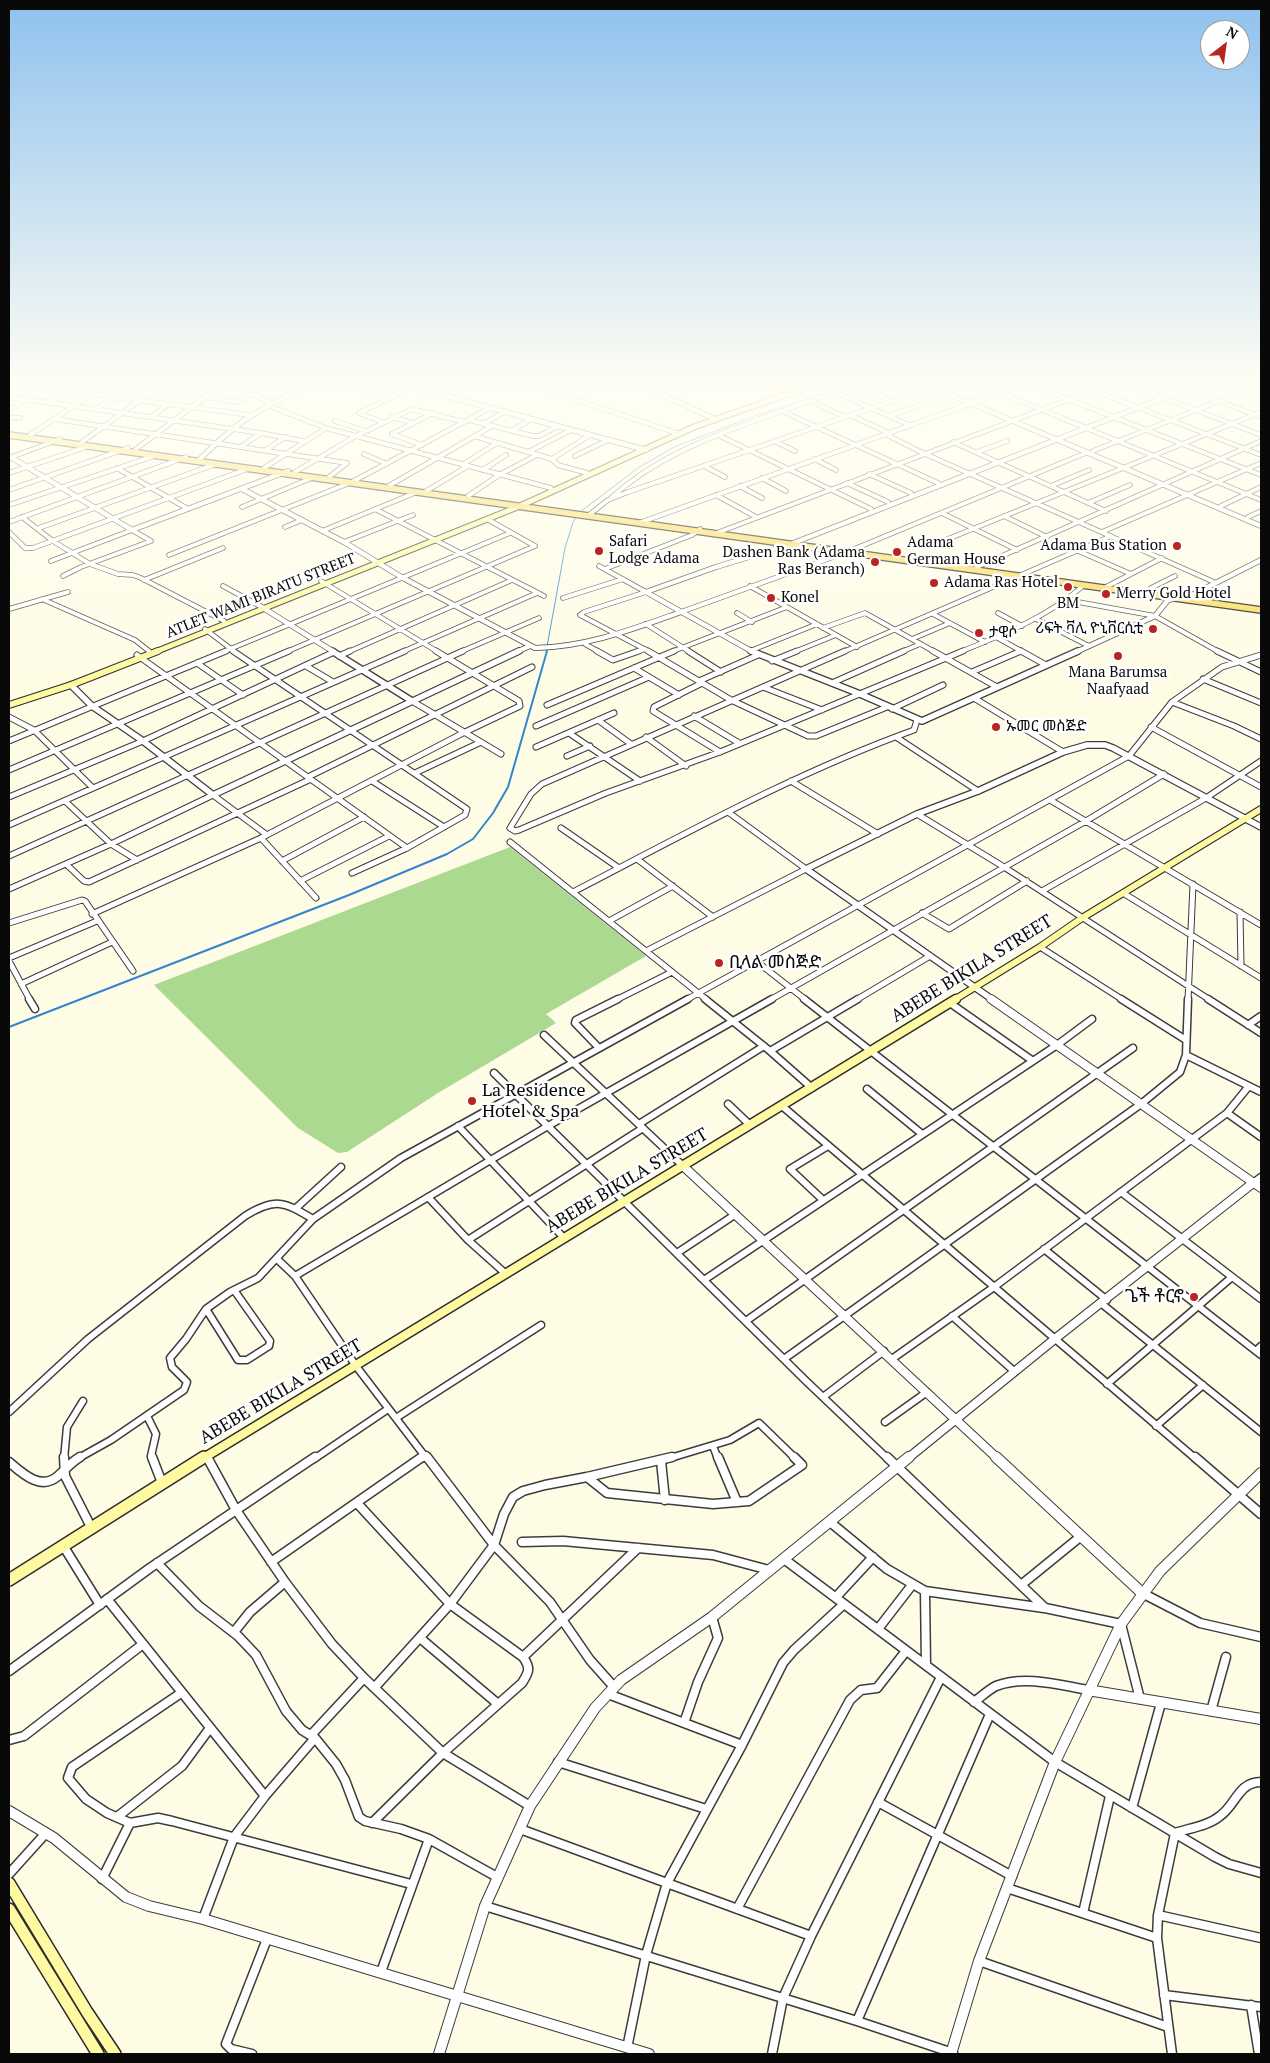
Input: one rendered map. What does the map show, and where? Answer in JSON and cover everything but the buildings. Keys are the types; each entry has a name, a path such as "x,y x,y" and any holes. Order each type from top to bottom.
{"main road":[{"path":"377,484 519,504 563,484"},
{"path":"519,504 560,484"},
{"path":"389,486 1178,597"},
{"name":"ATLET WAMI BIRATU STREET","path":"432,539 486,519 519,504"},
{"name":"ATLET WAMI BIRATU STREET","path":"9,703 207,630 519,504"},
{"path":"849,551 1261,608"},
{"name":"ATLET WAMI BIRATU STREET","path":"9,703 71,685 149,651 262,608"},
{"name":"ABEBE BIKILA STREET","path":"9,1580 682,1164 812,1088 975,988 1082,918 1261,809"},
{"path":"9,1883 14,1896 115,2054"},
{"path":"9,1910 98,2054"}],"street":[{"path":"9,490 24,484"},
{"path":"56,484 151,541 63,576"},
{"path":"9,505 69,484"},
{"path":"9,522 113,484"},
{"path":"145,484 188,509"},
{"path":"39,528 161,484"},
{"path":"9,532 29,549 206,484"},
{"path":"51,561 255,484"},
{"path":"242,507 297,484"},
{"path":"169,555 346,484"},
{"path":"322,531 422,492 436,484"},
{"path":"468,496 486,484"},
{"path":"536,484 551,488"},
{"path":"587,514 608,500 625,484"},
{"path":"608,500 652,484"},
{"path":"641,522 745,484"},
{"path":"774,484 786,491"},
{"path":"820,484 871,509"},
{"path":"716,532 843,484"},
{"path":"850,484 888,502"},
{"path":"892,484 912,493"},
{"path":"787,543 935,484"},
{"path":"939,484 787,543 581,613 580,615 614,635 660,657 731,700 808,736 816,736 890,708 943,685"},
{"path":"994,484 1214,582"},
{"path":"242,489 344,542 403,578 505,633 533,647 556,649 585,644 681,612 849,551 1011,484"},
{"path":"1047,484 1106,511"},
{"path":"1051,486 1055,484"},
{"path":"943,541 1084,484"},
{"path":"977,568 1106,511 1160,484"},
{"path":"1166,484 1261,524"},
{"path":"1102,532 1213,484"},
{"path":"1223,484 1261,500"},
{"path":"1088,503 1130,485"},
{"path":"740,486 762,498"},
{"path":"1221,506 1261,487"},
{"path":"716,495 756,517"},
{"path":"1190,495 1248,517 1261,524"},
{"path":"375,509 544,596"},
{"path":"1248,517 1261,511"},
{"path":"942,513 1017,550"},
{"path":"344,542 413,515"},
{"path":"1004,516 1047,536"},
{"path":"22,517 39,528 53,541 90,564 113,573 133,575 224,621"},
{"path":"9,770 535,546 486,519"},
{"path":"285,527 302,520"},
{"path":"605,569 692,535 698,530"},
{"path":"9,741 510,533"},
{"path":"1084,585 1067,600 1036,619 985,642 686,766 640,781 519,830 515,831 510,828 535,789 646,737 1111,536"},
{"path":"144,580 223,548"},
{"path":"1076,550 1131,574"},
{"path":"1106,587 1162,558"},
{"path":"599,566 758,655 860,694 917,721 929,719 997,686 1155,616 1166,602 1178,597 1192,595 1214,582 1261,560"},
{"path":"1149,592 1151,588 1175,576"},
{"path":"563,598 623,579"},
{"path":"9,797 143,742 306,666 400,629 512,580"},
{"path":"92,914 264,836 463,733 520,706 519,701 495,686 323,583"},
{"path":"223,586 290,624 479,743 501,754"},
{"path":"750,586 857,647"},
{"path":"9,609 68,592"},
{"path":"9,825 234,724 537,593"},
{"path":"42,599 135,640 149,651"},
{"path":"1067,600 1155,616 1237,662 1261,672"},
{"path":"548,705 684,647 787,607"},
{"path":"737,613 752,622"},
{"path":"823,628 865,613 997,686"},
{"path":"998,613 1022,626"},
{"path":"933,614 985,642"},
{"path":"9,856 189,777 387,685 540,618"},
{"path":"1036,619 1089,646"},
{"path":"912,640 950,623"},
{"path":"646,624 721,672"},
{"path":"750,651 817,624"},
{"path":"207,630 230,649 404,764 467,810 465,815 407,848 352,872"},
{"path":"772,661 836,635"},
{"path":"996,637 1046,665"},
{"path":"585,644 613,660 644,649"},
{"path":"832,683 920,644"},
{"path":"9,889 111,844 471,672 533,647"},
{"path":"972,672 1021,651"},
{"path":"720,752 653,712 652,709 701,682 758,655"},
{"path":"9,1462 32,1480 41,1484 47,1482 65,1470 68,1464 147,1416 184,1390 187,1382 172,1368 170,1358 186,1339 206,1309 234,1290 258,1278 314,1219 401,1158 1130,756 1172,702 1203,678 1222,667 1261,655"},
{"path":"139,656 407,848"},
{"path":"197,663 243,695"},
{"path":"306,666 334,682"},
{"path":"66,864 87,882 238,814 532,667"},
{"path":"634,668 679,695"},
{"path":"536,726 649,677"},
{"path":"1203,678 1261,703"},
{"path":"71,685 92,706 143,742 264,836 282,861 316,898"},
{"path":"764,687 822,710"},
{"path":"974,698 1063,752"},
{"path":"1172,702 1234,726 1261,739"},
{"path":"536,747 614,713"},
{"path":"694,716 739,743"},
{"path":"9,718 34,730 93,788"},
{"path":"598,720 631,744"},
{"path":"573,892 791,781 864,748 914,730 917,721"},
{"path":"1151,727 1261,787"},
{"path":"569,733 640,781"},
{"path":"646,737 686,766"},
{"path":"896,738 978,791"},
{"path":"415,773 479,743"},
{"path":"646,951 917,814 978,791 1063,752 1087,745 1105,745 1130,756 1261,827"},
{"path":"567,756 590,746"},
{"path":"1042,891 1206,798 1261,761"},
{"path":"295,1276 548,1126 1086,821 1164,774"},
{"path":"372,781 444,827"},
{"path":"791,781 878,834"},
{"path":"1050,800 1261,925"},
{"path":"65,801 111,844 137,860"},
{"path":"439,2054 485,1906 530,1806 595,1708 621,1680 712,1617 1056,1338 1183,1239 1259,1183 1056,1045 728,812"},
{"path":"917,814 1027,881 1261,1033"},
{"path":"282,861 364,817"},
{"path":"561,828 619,868"},
{"path":"300,882 390,836"},
{"path":"510,842 764,1046 812,1088"},
{"path":"637,859 713,916"},
{"path":"922,913 949,929 1027,881"},
{"path":"784,1359 1141,1104 1180,1072 1186,1055 1193,884"},
{"path":"609,921 673,886"},
{"path":"1123,893 1261,978"},
{"path":"9,923 77,900 85,901 92,914 133,970"},
{"path":"1240,912 1241,966"},
{"path":"35,1008 9,959 97,921"},
{"path":"22,984 112,942"},
{"path":"1040,947 1186,1040"},
{"path":"770,1051 930,956"},
{"path":"756,961 1034,1180 1259,1351"},
{"path":"599,1048 575,1023 576,1020 672,972"},
{"path":"950,1003 1032,1061"},
{"path":"1248,1025 1261,1016"},
{"path":"704,1280 1092,1019"},
{"path":"544,1035 1142,1593 1200,1623 1261,1637"},
{"path":"468,1240 764,1046"},
{"path":"746,1321 1134,1048"},
{"path":"1186,1055 1261,1092"},
{"path":"494,1073 823,1397 1044,1608"},
{"path":"892,1359 994,1287 1226,1113 1249,1086"},
{"path":"867,1089 922,1134"},
{"path":"728,1104 750,1125"},
{"path":"782,1106 1261,1514"},
{"path":"1226,1113 1261,1137"},
{"path":"458,1126 564,1238"},
{"path":"823,1200 790,1169 828,1146"},
{"path":"295,1209 341,1167"},
{"path":"1121,1192 1261,1299"},
{"path":"428,1197 468,1240 506,1274"},
{"path":"9,1412 88,1339 226,1229 247,1215 274,1202 282,1203 314,1219"},
{"path":"677,1253 736,1214"},
{"path":"1044,1249 1153,1345 1261,1432"},
{"path":"277,1259 295,1276 356,1366 494,1545 550,1602 611,1691 684,1723 742,1745"},
{"path":"1107,1384 1232,1277"},
{"path":"206,1309 238,1360 247,1360 269,1346 270,1341 234,1290"},
{"path":"952,1316 1015,1372"},
{"path":"396,1418 541,1325"},
{"path":"823,1397 884,1351"},
{"path":"1156,1426 1203,1386"},
{"path":"885,1422 927,1392"},
{"path":"83,1401 70,1420 65,1434 65,1476 92,1528"},
{"path":"9,1671 157,1563 388,1409"},
{"path":"147,1416 156,1434 151,1456 162,1484"},
{"path":"375,1687 450,1604 494,1545 504,1514 514,1497 531,1489 586,1476 604,1474 661,1461 713,1446 730,1440 759,1423 802,1464 759,1496 737,1502 714,1504 607,1493 586,1476"},
{"path":"713,1446 737,1502"},
{"path":"271,1562 426,1455"},
{"path":"207,1456 236,1510 285,1582 332,1644 426,1739 443,1753 530,1806"},
{"path":"661,1461 665,1500"},
{"path":"485,1906 857,2021 953,2054 979,1962 1055,1762 1120,1624 1160,1571 1261,1473"},
{"path":"357,1502 450,1604 523,1657 529,1665 529,1672 522,1683 443,1753 372,1823"},
{"path":"830,1522 872,1556 912,1585 925,1591 1044,1608 1120,1624"},
{"path":"1021,1585 1080,1537"},
{"path":"522,1542 563,1541 713,1555 769,1570"},
{"path":"64,1547 100,1605"},
{"path":"523,1657 638,1548"},
{"path":"836,1598 872,1556"},
{"path":"784,1559 1055,1762 1110,1796 1229,1864 1261,1873"},
{"path":"157,1563 199,1606 234,1632 256,1654 286,1711 302,1730 313,1737 336,1764 345,1780 360,1817 372,1823 401,1828 429,1839 497,1877"},
{"path":"234,1632 250,1612 285,1582"},
{"path":"878,1629 912,1585"},
{"path":"925,1591 926,1665"},
{"path":"107,1599 265,1796"},
{"path":"627,2048 646,1955 667,1883 742,1745 783,1663 794,1650 844,1604"},
{"path":"684,1723 698,1682 718,1638 712,1617"},
{"path":"1120,1624 1140,1699"},
{"path":"420,1638 498,1704"},
{"path":"9,1740 24,1736 143,1644"},
{"path":"736,1909 850,1700 861,1690 877,1688 906,1651"},
{"path":"1211,1711 1226,1657"},
{"path":"772,2054 783,1998 810,1936 941,1677"},
{"path":"203,1919 234,1837 313,1737 364,1678"},
{"path":"974,1702 995,1687 1013,1682 1037,1683 1261,1719"},
{"path":"181,1693 81,1759 69,1772 68,1778 86,1799 117,1817 130,1822 158,1818 411,1884"},
{"path":"1132,1808 1162,1703"},
{"path":"857,2021 990,1714"},
{"path":"117,1817 182,1766 190,1757 197,1742 210,1728"},
{"path":"558,1762 706,1809"},
{"path":"1175,1833 1224,1814 1235,1797 1247,1785 1256,1781 1261,1782"},
{"path":"1083,1913 1110,1796"},
{"path":"878,1802 1012,1876"},
{"path":"9,1811 46,1834 126,1897 149,1906 203,1919 649,2054"},
{"path":"102,1880 130,1822"},
{"path":"520,1829 810,1936"},
{"path":"1172,2054 1157,1938 1158,1914 1175,1833"},
{"path":"9,1874 46,1834"},
{"path":"381,1972 411,1884 429,1839"},
{"path":"1007,1888 1157,1938"},
{"path":"1158,1914 1261,1938"},
{"path":"252,2054 231,2050 226,2044 267,1939"},
{"path":"979,1962 1168,2027"},
{"path":"1164,1995 1256,2006 1259,2054"}],"green space":[{"path":"510,847 646,956 546,1014 556,1023 438,1093 347,1152 338,1153 298,1128 154,985"}],"waterway":[{"path":"580,512 617,484"},
{"path":"546,652 565,548 573,522 577,516"},
{"path":"9,1027 349,895 447,854 473,839 493,813 508,787 547,651"}],"place":[{"name":"Adama Bus Station","path":"1177,546"},
{"name":"Safari Lodge Adama","path":"599,551"},
{"name":"Adama German House","path":"897,552"},
{"name":"Dashen Bank (Adama Ras Beranch)","path":"875,562"},
{"name":"Adama Ras Hotel","path":"934,583"},
{"name":"BM","path":"1068,587"},
{"name":"Merry Gold Hotel","path":"1106,594"},
{"name":"Konel","path":"771,598"},
{"name":"ሪፍት ቫሊ ዮኒቨርሲቲ","path":"1153,629"},
{"name":"ታዊሶ","path":"979,633"},
{"name":"Mana Barumsa Naafyaad","path":"1118,656"},
{"name":"ኡመር መስጅድ","path":"996,727"},
{"name":"ቢላል መስጅድ","path":"719,963"},
{"name":"La Residence Hotel & Spa","path":"472,1101"},
{"name":"ጌች ቶርኖ","path":"1194,1297"}]}
